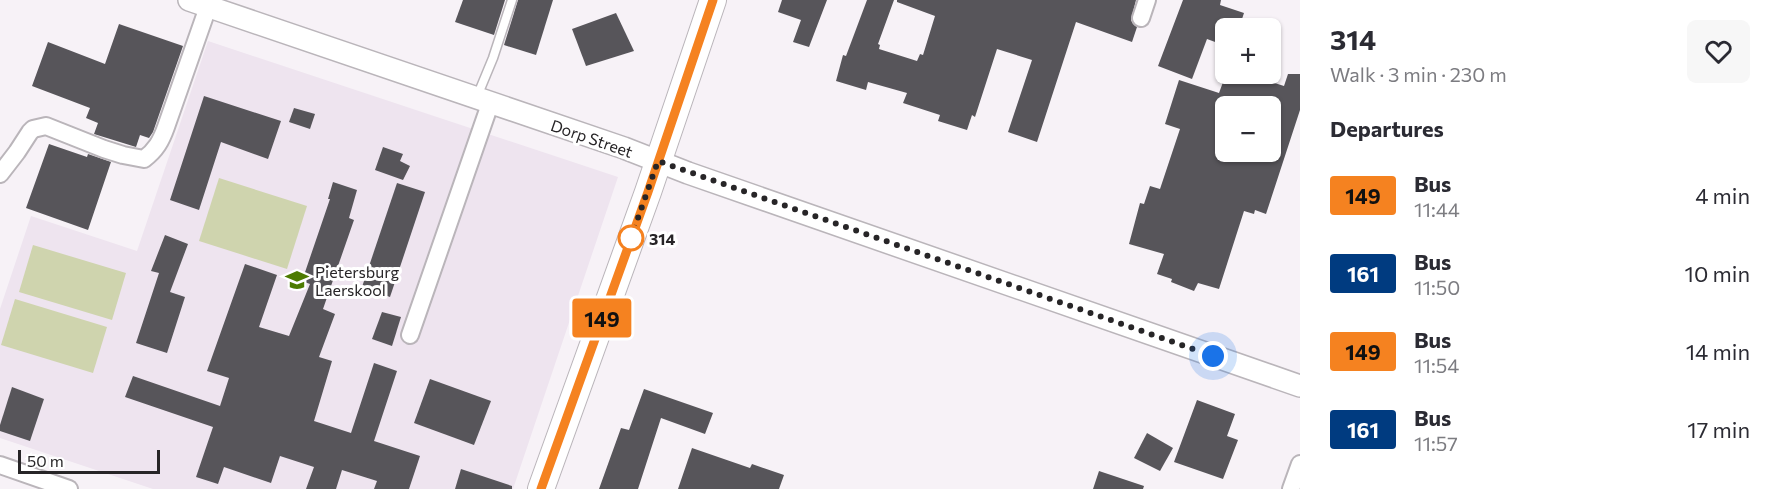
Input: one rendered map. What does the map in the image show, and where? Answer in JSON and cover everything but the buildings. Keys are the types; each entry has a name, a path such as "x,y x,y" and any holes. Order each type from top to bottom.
{"main road":[{"path":"541,489 713,0"}],"street":[{"path":"1140,18 1147,0"},
{"name":"Dorp Street","path":"199,3 1300,386"},
{"path":"0,174 30,132 39,127 46,126 123,155 144,159 154,152 166,127 199,3"},
{"path":"410,335 483,101"},
{"path":"1295,485 1300,464"},
{"path":"0,465 69,489"}],"lane":[{"path":"483,101 493,58 512,0"}],"shaded area":[{"name":"Pietersburg Laerskool","path":"208,41 618,177 513,489 153,489 0,438 0,309 31,216 137,251"}],"green space":[{"path":"219,178 307,206 287,269 199,241"},
{"path":"33,245 126,273 112,320 19,292"},
{"path":"15,299 107,327 93,373 1,345"}],"bus line":[{"name":"149","path":"541,489 648,192 713,0"}],"place":[{"name":"314","path":"631,238"},
{"name":"Pietersburg Laerskool","path":"297,280"}],"route":[{"path":"631,238 658,161 1213,356"}]}
